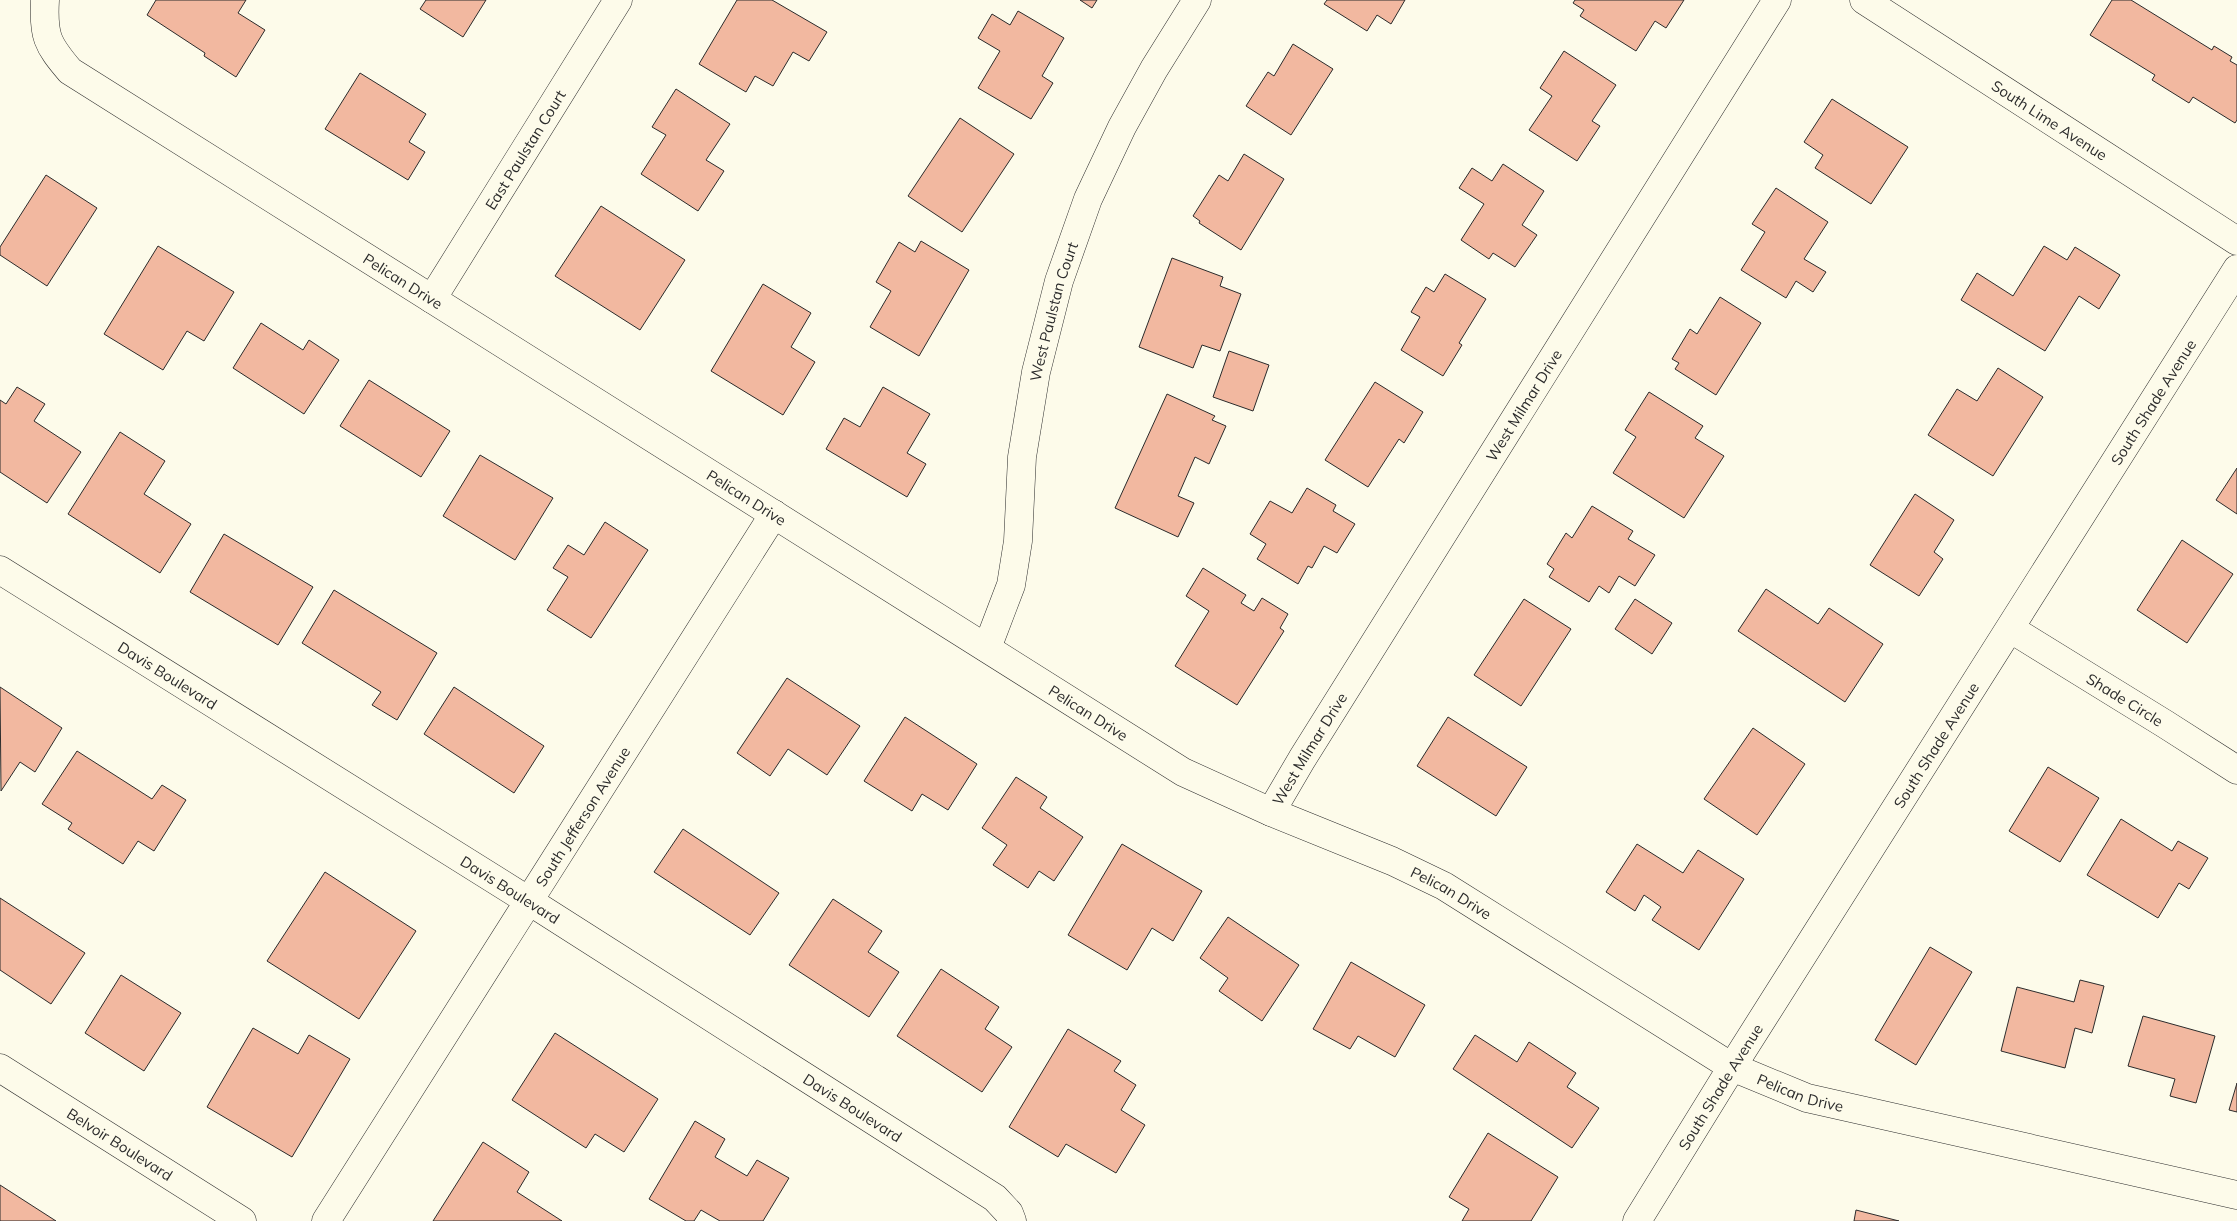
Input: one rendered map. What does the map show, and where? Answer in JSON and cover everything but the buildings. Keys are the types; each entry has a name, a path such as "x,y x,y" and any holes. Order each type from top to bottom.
{"street":[{"name":"East Paulstan Court","path":"432,298 618,0"},
{"name":"West Paulstan Court","path":"987,648 1011,585 1018,541 1023,448 1036,372 1059,281 1088,199 1122,127 1154,69 1197,0"},
{"name":"West Milmar Drive","path":"1271,812 1307,750 1776,0"},
{"name":"South Lime Avenue","path":"1864,0 2237,241"},
{"name":"Pelican Drive","path":"44,12 53,51 70,71 1183,772 1444,886 1732,1067 1807,1098 2237,1195"},
{"name":"South Shade Avenue","path":"1638,1221 1732,1067 2011,629 2237,269"},
{"name":"South Jefferson Avenue","path":"326,1221 774,514"},
{"name":"Davis Boulevard","path":"0,570 529,901 995,1198 1009,1213 1012,1221"},
{"name":"Shade Circle","path":"2011,629 2237,770"},
{"name":"Belvoir Boulevard","path":"0,1068 242,1221"}]}
